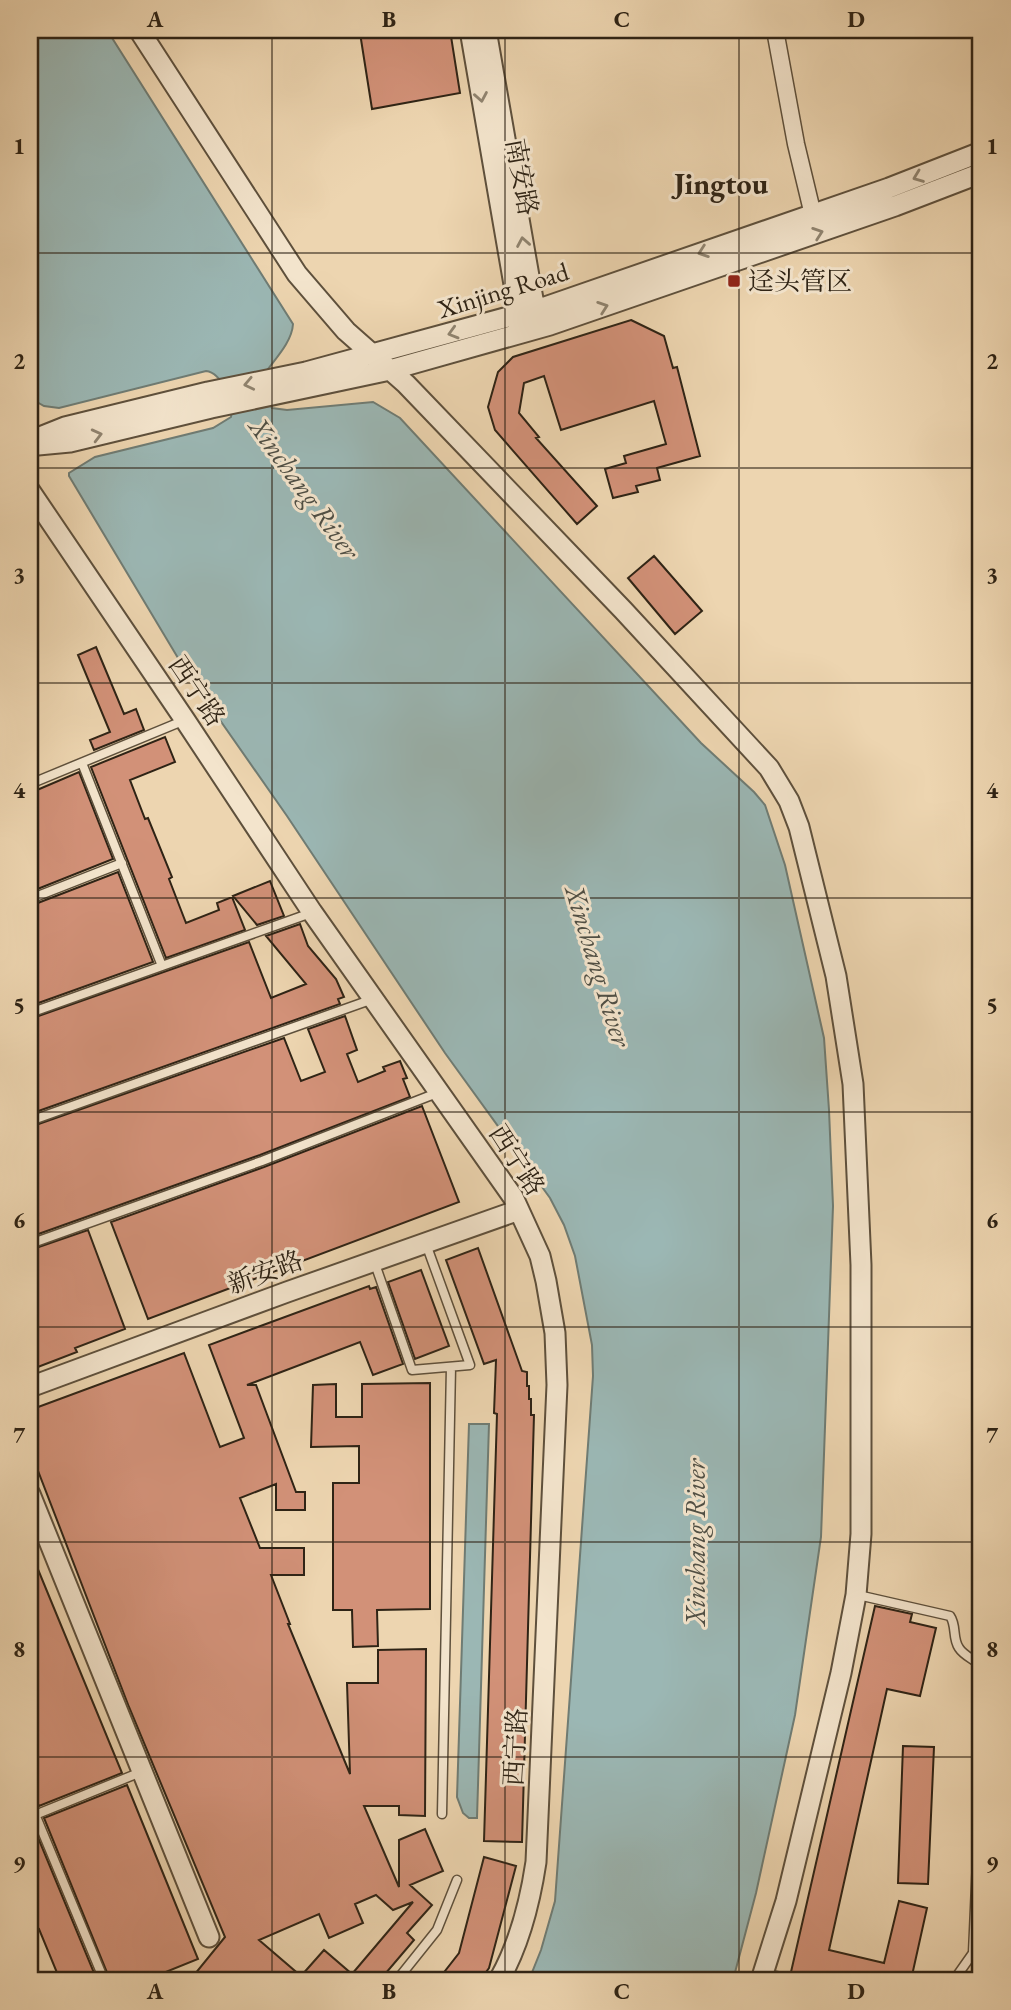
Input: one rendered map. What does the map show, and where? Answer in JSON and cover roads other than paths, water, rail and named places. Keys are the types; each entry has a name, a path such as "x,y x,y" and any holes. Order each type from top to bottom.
{"street":[{"path":"139,30 296,274 346,331 390,370 623,610 769,768 789,801 796,819 833,963 853,1084 861,1265 860,1554 856,1595 818,1771 786,1901 763,1976"},
{"name":"南安路","path":"470,30 528,321"},
{"name":"南安路","path":"486,30 528,321"},
{"path":"775,30 796,144 813,215"},
{"name":"Xinjing Road","path":"30,441 65,427 292,383 390,370 981,152"},
{"name":"Xinjing Road","path":"292,383 373,355 528,321 895,206 981,173"},
{"name":"Xinjing Road","path":"30,446 70,442 209,400"},
{"name":"西宁路","path":"30,491 312,912 513,1197 540,1256 555,1333 557,1385 536,1862 525,1914 506,1969 499,1980"},
{"name":"新安路","path":"30,1387 519,1210"},
{"path":"30,1494 209,1937"}],"lane":[{"path":"30,784 185,720"},
{"path":"82,763 162,966"},
{"path":"30,899 122,863"},
{"path":"30,1013 312,912"},
{"path":"30,1121 373,999"},
{"path":"30,1244 439,1093"},
{"path":"374,1261 412,1370 470,1366 426,1243"},
{"path":"442,1814 451,1367"},
{"path":"856,1595 950,1616 954,1622 958,1647 981,1666"},
{"path":"954,1980 972,1953 981,1770"},
{"path":"32,1816 142,1772"},
{"path":"30,1802 32,1816 104,1980"},
{"path":"397,1980 438,1930 457,1880"},
{"path":"763,1976 794,1980"}],"water":[{"name":"Xinchang River","path":"30,30 107,30 293,324 286,345 263,376 272,408 287,410 373,402 400,418 701,743 765,805 785,865 824,1038 833,1206 821,1537 795,1715 756,1893 733,1980 529,1980 555,1901 593,1376 592,1345 575,1256 564,1225 550,1198 445,1053 287,816 187,673 69,476 69,473 95,457 213,428 231,417 228,396 221,382 206,371 59,408 44,406 30,398"},
{"path":"469,1424 489,1424 477,1818 469,1818 463,1813 457,1797"}],"place":[{"name":"迳头管区","path":"734,281"}],"district":[{"name":"Jingtou","path":"721,184"}]}
